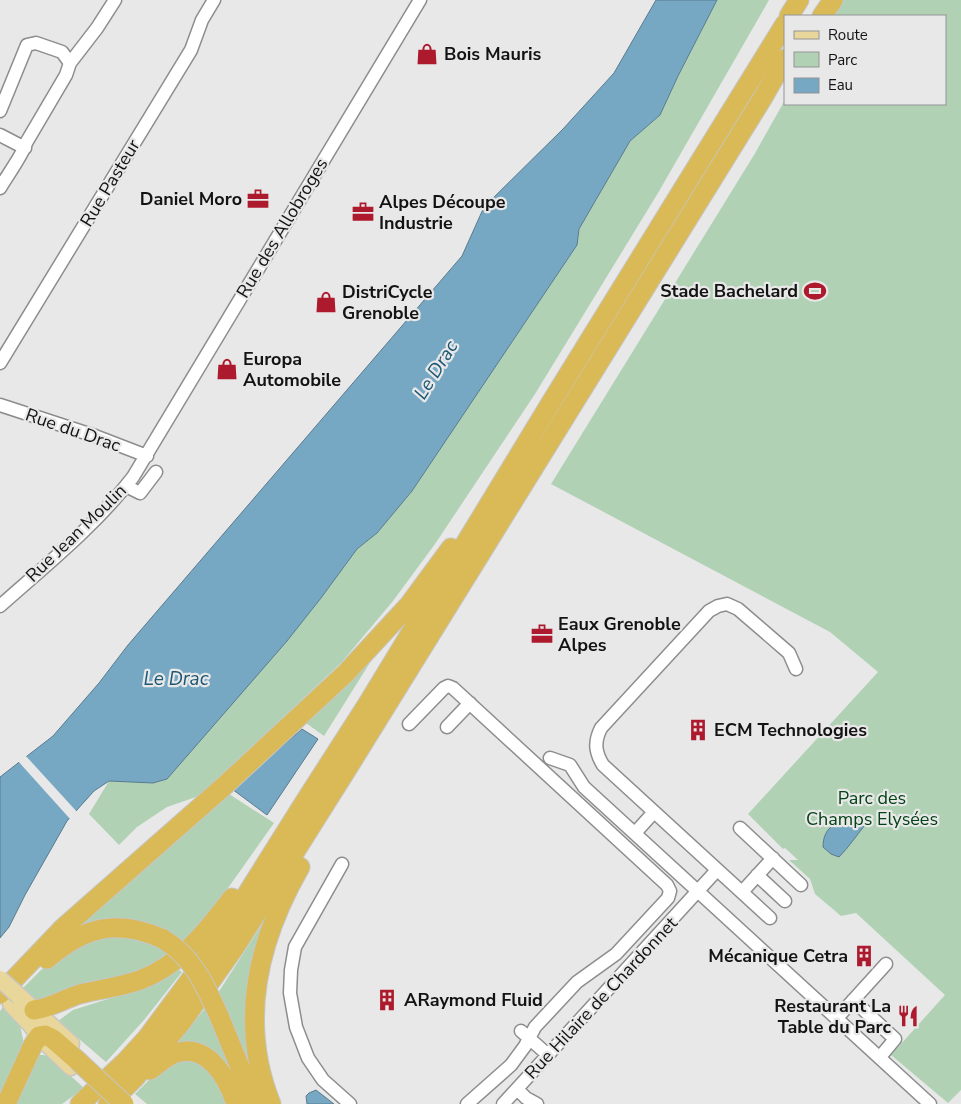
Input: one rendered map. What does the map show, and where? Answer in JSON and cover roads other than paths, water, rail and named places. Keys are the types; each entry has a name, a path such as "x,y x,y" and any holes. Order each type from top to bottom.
{"highway":[{"path":"790,15 799,0"},
{"path":"811,15 819,0"},
{"path":"823,15 833,0"},
{"path":"80,1104 125,1062 163,1018 208,956 367,705 784,26"},
{"path":"108,1102 134,1079 194,1007 235,947 344,774 784,61"},
{"path":"762,99 784,71"},
{"path":"6,999 62,929 222,788 370,649 408,605 441,562 506,459 552,401"},
{"path":"271,1104 266,1092 255,1040 255,1002 260,961 278,909 337,802 344,774"},
{"path":"34,1010 46,1008 82,994 137,981 177,960 220,914 304,803"},
{"path":"6,999 56,952 73,939 99,930 125,928 148,932 178,948 191,962 219,1016 255,1104"},
{"path":"6,1104 33,1045 39,1036 45,1035 53,1039 124,1104"},
{"path":"134,1079 171,1055 184,1051 196,1052 213,1062 236,1104"}],"main road":[{"path":"0,979 6,999 39,1036"},
{"path":"6,999 34,1010 108,1102"},
{"path":"77,1062 136,1104"}],"street":[{"path":"0,188 66,75 70,63 88,42 115,0"},
{"name":"Rue Pasteur","path":"0,364 191,50 202,20 214,0"},
{"name":"Rue des Allobroges","path":"147,456 268,250 420,0"},
{"path":"0,111 27,45 36,43 62,52 70,63"},
{"path":"0,134 25,148"},
{"name":"Rue du Drac","path":"0,405 95,436 147,456"},
{"name":"Rue Jean Moulin","path":"0,606 71,542 126,486 147,456"},
{"path":"126,486 140,493 156,472"},
{"path":"770,918 603,765 596,748 596,738 601,728 709,611 718,606 727,604 738,609 789,653 796,669"},
{"path":"410,724 444,688 448,686 453,688 667,885 670,891 668,898 616,954 577,982 535,1027 526,1034 511,1065 467,1104"},
{"path":"447,728 470,703"},
{"path":"550,758 570,765 584,787 930,1104"},
{"path":"635,833 654,812"},
{"path":"740,828 801,885"},
{"path":"742,892 773,858"},
{"path":"342,864 295,947 290,970 290,993 296,1027 308,1058 323,1080 350,1104"},
{"name":"Rue Hilaire de Chardonnet","path":"503,1104 717,870"},
{"path":"757,875 785,901"},
{"path":"837,1018 886,964"},
{"path":"854,1000 895,1039 880,1057"},
{"path":"526,1034 548,1056"},
{"path":"517,1089 526,1098 537,1104"}],"water":[{"name":"Le Drac","path":"656,0 717,0 660,115 630,141 579,229 577,245 412,491 377,533 357,549 287,641 167,779 153,783 109,781 94,791 67,821 9,927 0,938 0,777 53,736 99,683 128,645 462,256 484,207 563,129 614,73"},
{"path":"302,729 318,739 267,815 232,789"},
{"path":"858,816 865,825 839,857 831,854 823,847 826,834 833,825"},
{"path":"316,1090 334,1104 307,1104 306,1096"}],"place":[{"name":"Bois Mauris","path":"427,54"},
{"name":"Daniel Moro","path":"258,199"},
{"name":"Alpes Découpe Industrie","path":"363,212"},
{"name":"Stade Bachelard","path":"815,291"},
{"name":"DistriCycle Grenoble","path":"326,302"},
{"name":"Europa Automobile","path":"227,369"},
{"name":"Eaux Grenoble Alpes","path":"542,634"},
{"name":"ECM Technologies","path":"698,730"},
{"name":"Mécanique Cetra","path":"864,956"},
{"name":"ARaymond Fluid","path":"387,1000"},
{"name":"Restaurant La Table du Parc","path":"908,1016"}],"park label":[{"name":"Parc des Champs Elysées","path":"872,808"}]}
